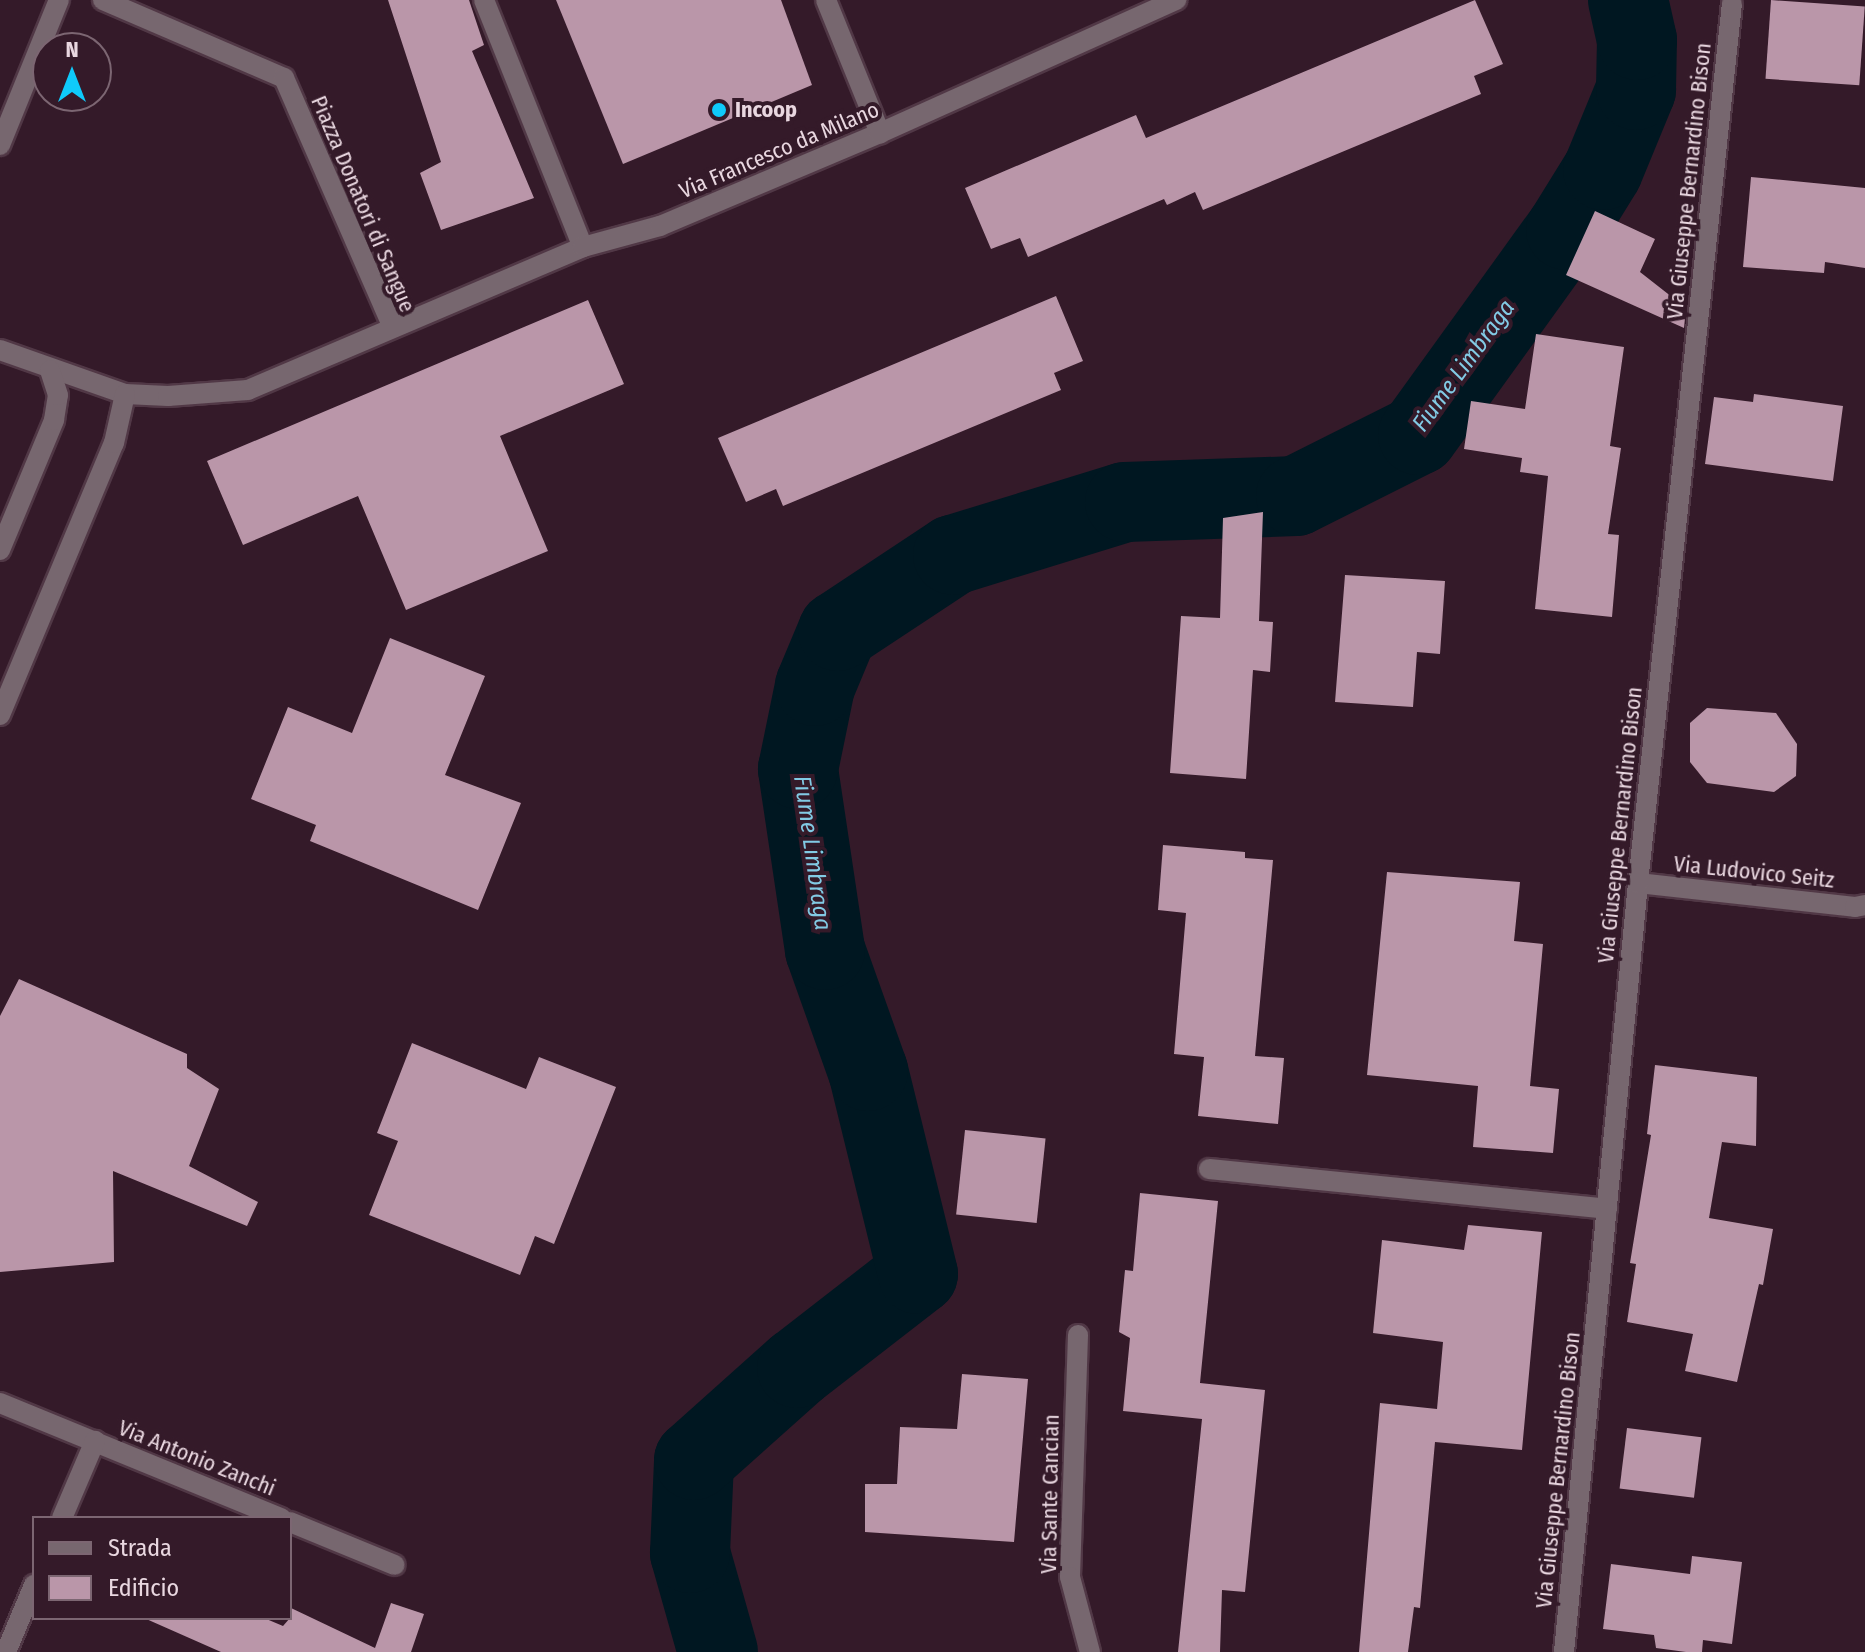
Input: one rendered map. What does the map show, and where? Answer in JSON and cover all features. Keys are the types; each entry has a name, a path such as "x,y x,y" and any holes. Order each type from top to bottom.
{"street":[{"path":"0,145 59,0"},
{"name":"Piazza Donatori di Sangue","path":"0,350 125,394 168,396 248,390 393,327 284,78 103,0"},
{"path":"484,0 583,247"},
{"path":"826,0 880,133"},
{"name":"Via Francesco da Milano","path":"393,327 583,247 660,226 880,133 1176,0"},
{"name":"Via Giuseppe Bernardino Bison","path":"1564,1652 1638,883 1732,4"},
{"path":"0,550 54,420 58,395 50,370"},
{"path":"0,715 114,443 125,394"},
{"name":"Via Ludovico Seitz","path":"1638,883 1855,907 1865,905"},
{"path":"1209,1169 1607,1209"},
{"name":"Via Sante Cancian","path":"1078,1335 1070,1577 1090,1652"},
{"name":"Via Antonio Zanchi","path":"0,1403 276,1516"},
{"name":"Via Antonio Zanchi","path":"63,1516 95,1441"},
{"name":"Via Antonio Zanchi","path":"292,1523 395,1565"},
{"path":"6,1652 32,1590"}],"building":[{"path":"388,0 469,0 484,45 472,51 534,198 441,230 420,173 441,162"},
{"path":"556,0 781,0 812,85 623,164"},
{"path":"1475,0 1503,64 1474,76 1481,94 1203,210 1195,192 1167,205 1164,199 1028,257 1020,238 991,249 965,188 1136,115 1146,138"},
{"path":"1771,0 1865,7 1859,85 1765,79"},
{"path":"1751,177 1865,188 1865,268 1825,262 1824,273 1743,267"},
{"path":"1595,211 1655,239 1640,272 1686,308 1684,328 1566,275"},
{"path":"1056,296 1083,361 1054,373 1061,390 783,506 776,489 746,502 718,438"},
{"path":"588,300 624,384 500,436 548,551 406,610 358,496 243,545 207,461"},
{"path":"1536,334 1624,347 1610,446 1621,448 1608,534 1619,535 1612,617 1535,609 1548,476 1520,472 1522,458 1464,449 1471,401 1525,409"},
{"path":"1754,394 1843,406 1833,481 1705,464 1714,397 1753,402"},
{"path":"1263,512 1259,621 1273,622 1270,672 1253,670 1246,779 1170,773 1181,616 1220,618 1223,518"},
{"path":"1345,575 1445,581 1440,654 1417,652 1413,707 1335,702"},
{"path":"390,638 485,676 445,775 521,803 478,910 310,841 316,825 251,799 288,707 352,733"},
{"path":"1707,708 1776,713 1797,744 1796,776 1774,792 1707,783 1690,762 1690,723"},
{"path":"1163,845 1245,852 1245,858 1273,860 1255,1056 1284,1058 1278,1124 1198,1116 1204,1057 1174,1054 1186,913 1158,910"},
{"path":"1387,872 1520,882 1514,941 1543,944 1530,1086 1559,1089 1553,1153 1473,1147 1478,1086 1367,1075"},
{"path":"19,979 187,1054 187,1068 219,1089 189,1166 258,1202 247,1226 113,1171 114,1262 0,1272 0,1016"},
{"path":"412,1043 526,1089 539,1057 616,1087 554,1244 535,1236 520,1275 369,1215 398,1141 377,1133"},
{"path":"1655,1065 1757,1077 1756,1146 1722,1142 1709,1218 1773,1229 1763,1285 1759,1284 1737,1382 1685,1371 1693,1334 1627,1322 1636,1264 1630,1263 1651,1135 1647,1134"},
{"path":"965,1130 1046,1138 1037,1223 956,1215"},
{"path":"1140,1193 1218,1201 1200,1383 1265,1390 1245,1592 1222,1590 1220,1652 1178,1652 1202,1419 1123,1411 1130,1338 1119,1332 1125,1270 1133,1271"},
{"path":"1468,1225 1542,1232 1522,1450 1435,1442 1420,1608 1414,1607 1408,1652 1359,1652 1380,1403 1437,1409 1443,1342 1373,1333 1382,1240 1464,1250"},
{"path":"962,1374 1028,1379 1014,1542 865,1532 865,1484 897,1484 900,1427 957,1429"},
{"path":"1627,1428 1701,1437 1694,1498 1620,1489"},
{"path":"1692,1556 1742,1562 1732,1644 1703,1640 1702,1652 1686,1652 1656,1648 1654,1635 1603,1629 1611,1564 1690,1574"},
{"path":"391,1603 424,1614 411,1652 221,1652 149,1620 269,1620 283,1626 292,1620 292,1608 375,1648"}],"waterway":[{"name":"Fiume Limbraga","path":"718,1652 690,1553 694,1460 797,1368 918,1274 868,1071 825,950 798,769 815,686 838,631 953,555 1125,502 1296,496 1418,435 1566,230 1603,170 1636,90 1637,40 1628,0"}],"place":[{"name":"Incoop","path":"719,110"}]}
